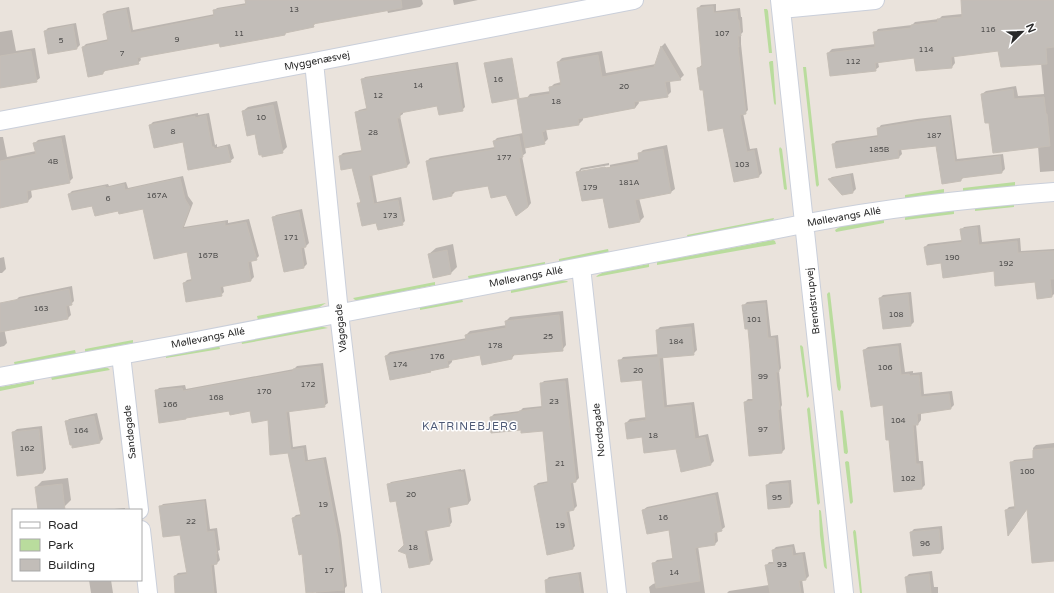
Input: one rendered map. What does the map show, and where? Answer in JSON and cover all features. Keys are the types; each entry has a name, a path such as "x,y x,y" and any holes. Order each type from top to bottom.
{"street":[{"name":"Myggenæsvej","path":"0,120 314,62 634,0"},
{"name":"Brendstrupvej","path":"844,593 781,4 875,0"},
{"name":"Vågøgade","path":"314,62 339,313 372,593"},
{"name":"Møllevangs Allé","path":"0,377 826,219 907,206 1054,192"},
{"name":"Nordøgade","path":"581,267 617,593"},
{"name":"Sandøgade","path":"121,355 139,509"},
{"path":"142,539 148,593"}],"green space":[{"path":"764,9 767,9 768,11 772,53 769,53"},
{"path":"773,61 775,105 769,62"},
{"path":"803,67 806,67 819,185 817,187 816,185"},
{"path":"780,147 782,149 786,190 784,189"},
{"path":"1015,182 1015,186 963,192 963,188"},
{"path":"944,189 944,193 905,199 905,195"},
{"path":"1014,204 1014,207 975,211 975,207"},
{"path":"954,210 954,214 905,220 905,216"},
{"path":"774,218 771,222 688,238 687,235"},
{"path":"884,219 884,223 836,232 835,230 841,226"},
{"path":"773,240 776,244 657,265 657,262"},
{"path":"608,249 609,253 559,263 559,259"},
{"path":"545,262 545,265 469,280 468,276"},
{"path":"649,264 649,267 596,277 604,272"},
{"path":"560,280 568,282 511,293 511,290"},
{"path":"435,282 435,285 362,300 355,300 353,298"},
{"path":"829,292 841,387 840,391 838,390 837,386 827,294"},
{"path":"462,299 463,302 420,310 420,307"},
{"path":"326,303 318,308 258,320 257,316"},
{"path":"320,326 328,328 242,344 241,340"},
{"path":"133,340 133,343 85,352 85,349"},
{"path":"219,345 220,349 166,358 166,356"},
{"path":"801,345 803,347 809,396 807,398 800,346"},
{"path":"75,350 76,354 15,366 14,362"},
{"path":"103,367 110,370 52,380 51,377"},
{"path":"34,381 34,384 0,391 0,387"},
{"path":"809,407 820,503 818,505 807,409"},
{"path":"841,410 843,411 847,454 844,453"},
{"path":"845,462 849,462 853,502 851,504"},
{"path":"819,510 821,511 827,569 824,566 820,535"},
{"path":"854,530 856,532 862,593 860,593"}],"building":[{"path":"245,0 401,0 402,8 313,24 314,27 285,33 285,35 220,47 219,43 137,58 139,64 103,71 103,74 88,77 82,47 108,41 103,14 126,9 131,33 214,16 213,10 246,5"},
{"path":"961,0 1054,0 1054,47 1046,48 1047,64 1001,67 998,51 951,57 952,68 916,71 914,58 875,63 876,71 830,76 827,53 875,47 873,32 911,28 911,25 938,22 937,19 962,17"},
{"path":"713,6 714,13 737,11 741,36 738,36 738,47 746,114 740,115 747,152 754,150 759,177 734,182 723,128 708,131 703,90 700,90 697,68 702,67 697,8"},
{"path":"73,25 77,49 48,54 44,31"},
{"path":"661,46 681,80 665,82 668,97 634,102 635,108 578,119 579,125 545,130 542,132 545,144 525,148 517,99 550,94 549,87 561,85 557,62 598,55 602,77 654,67"},
{"path":"31,51 37,82 0,88 0,56"},
{"path":"512,58 519,98 492,103 484,63"},
{"path":"455,64 463,111 439,115 437,106 400,113 400,118 397,118 407,167 369,176 374,204 398,200 403,225 378,230 376,223 362,226 357,203 361,203 352,168 341,170 339,156 362,152 355,112 367,110 361,79"},
{"path":"1013,89 1014,99 1044,97 1050,146 993,153 989,123 985,123 981,94"},
{"path":"273,105 283,153 262,157 262,155 259,155 255,134 247,136 242,111"},
{"path":"206,115 212,147 214,147 214,149 227,146 231,162 188,170 183,142 154,148 149,125"},
{"path":"949,117 955,162 1000,156 1002,173 961,178 961,181 942,184 936,146 898,150 899,158 836,168 832,144 878,137 877,128"},
{"path":"519,136 523,157 519,158 528,207 516,216 506,195 491,198 488,186 451,192 452,196 433,200 426,161 495,149 493,141"},
{"path":"61,138 70,183 27,191 28,202 0,208 0,161 36,154 33,143"},
{"path":"663,149 671,193 635,200 640,222 609,228 603,198 582,201 576,172 639,162 638,153"},
{"path":"850,175 853,193 842,195 828,179"},
{"path":"180,178 185,199 190,207 182,229 225,222 225,226 246,222 257,260 248,262 251,281 220,287 222,296 186,302 183,283 192,281 187,252 154,259 143,209 119,214 118,211 95,216 92,206 72,210 68,194 105,186 106,188 124,184 125,190"},
{"path":"299,212 306,247 301,248 304,268 284,272 272,217"},
{"path":"977,227 979,245 1017,241 1018,253 1054,251 1054,279 1050,279 1052,297 1037,299 1035,282 995,286 994,271 943,278 941,263 927,265 924,247 962,242 960,229"},
{"path":"447,250 451,274 433,278 428,254"},
{"path":"69,289 72,305 66,306 68,319 0,332 0,303"},
{"path":"908,294 911,326 883,329 879,298"},
{"path":"765,303 768,338 775,338 779,372 776,372 780,409 778,410 782,453 749,456 744,402 753,401 748,329 745,329 742,305"},
{"path":"559,315 563,351 512,355 512,359 482,365 480,355 447,361 449,367 430,371 431,372 390,380 385,356 466,340 465,335 506,328 505,321"},
{"path":"691,327 694,355 659,358 664,408 691,405 695,439 705,437 711,465 681,472 676,449 644,453 642,437 627,439 625,423 646,420 642,380 621,382 618,360 658,357 656,330"},
{"path":"898,346 901,375 919,375 921,397 949,394 951,409 917,414 918,425 913,425 916,464 920,464 922,489 894,492 889,440 886,440 883,405 871,407 863,350"},
{"path":"320,366 325,407 286,412 291,450 303,448 305,462 323,459 338,538 344,590 306,593 302,554 299,555 292,518 301,516 288,453 270,455 268,420 252,423 250,411 230,415 229,411 159,423 155,390 182,388 183,391 293,371 293,369"},
{"path":"565,381 576,482 570,483 574,510 566,512 573,549 547,555 534,486 548,483 543,431 521,433 521,430 491,433 490,417 542,408 540,383"},
{"path":"94,416 100,443 72,448 65,421"},
{"path":"39,429 43,473 17,476 12,432"},
{"path":"1054,448 1054,561 1032,563 1027,509 1008,536 1005,510 1015,509 1010,462 1033,460 1033,450"},
{"path":"458,471 463,472 468,504 447,508 450,526 424,531 430,564 409,568 406,554 398,551 404,545 396,501 390,502 387,484"},
{"path":"788,483 790,507 768,509 766,485"},
{"path":"62,484 65,509 38,509 35,487"},
{"path":"715,495 722,531 714,533 715,545 695,548 700,581 656,588 652,563 673,560 669,530 647,534 642,510"},
{"path":"204,501 207,532 214,531 217,554 217,564 211,565 214,593 175,593 174,576 187,574 180,535 163,537 159,506"},
{"path":"939,529 941,553 913,556 910,532"},
{"path":"792,547 793,556 802,554 806,580 799,581 801,593 770,593 765,565 774,564 772,550"},
{"path":"578,574 581,593 546,593 545,580"},
{"path":"929,574 931,593 907,593 905,577"}],"district":[{"name":"KATRINEBJERG","path":"470,426"}]}
